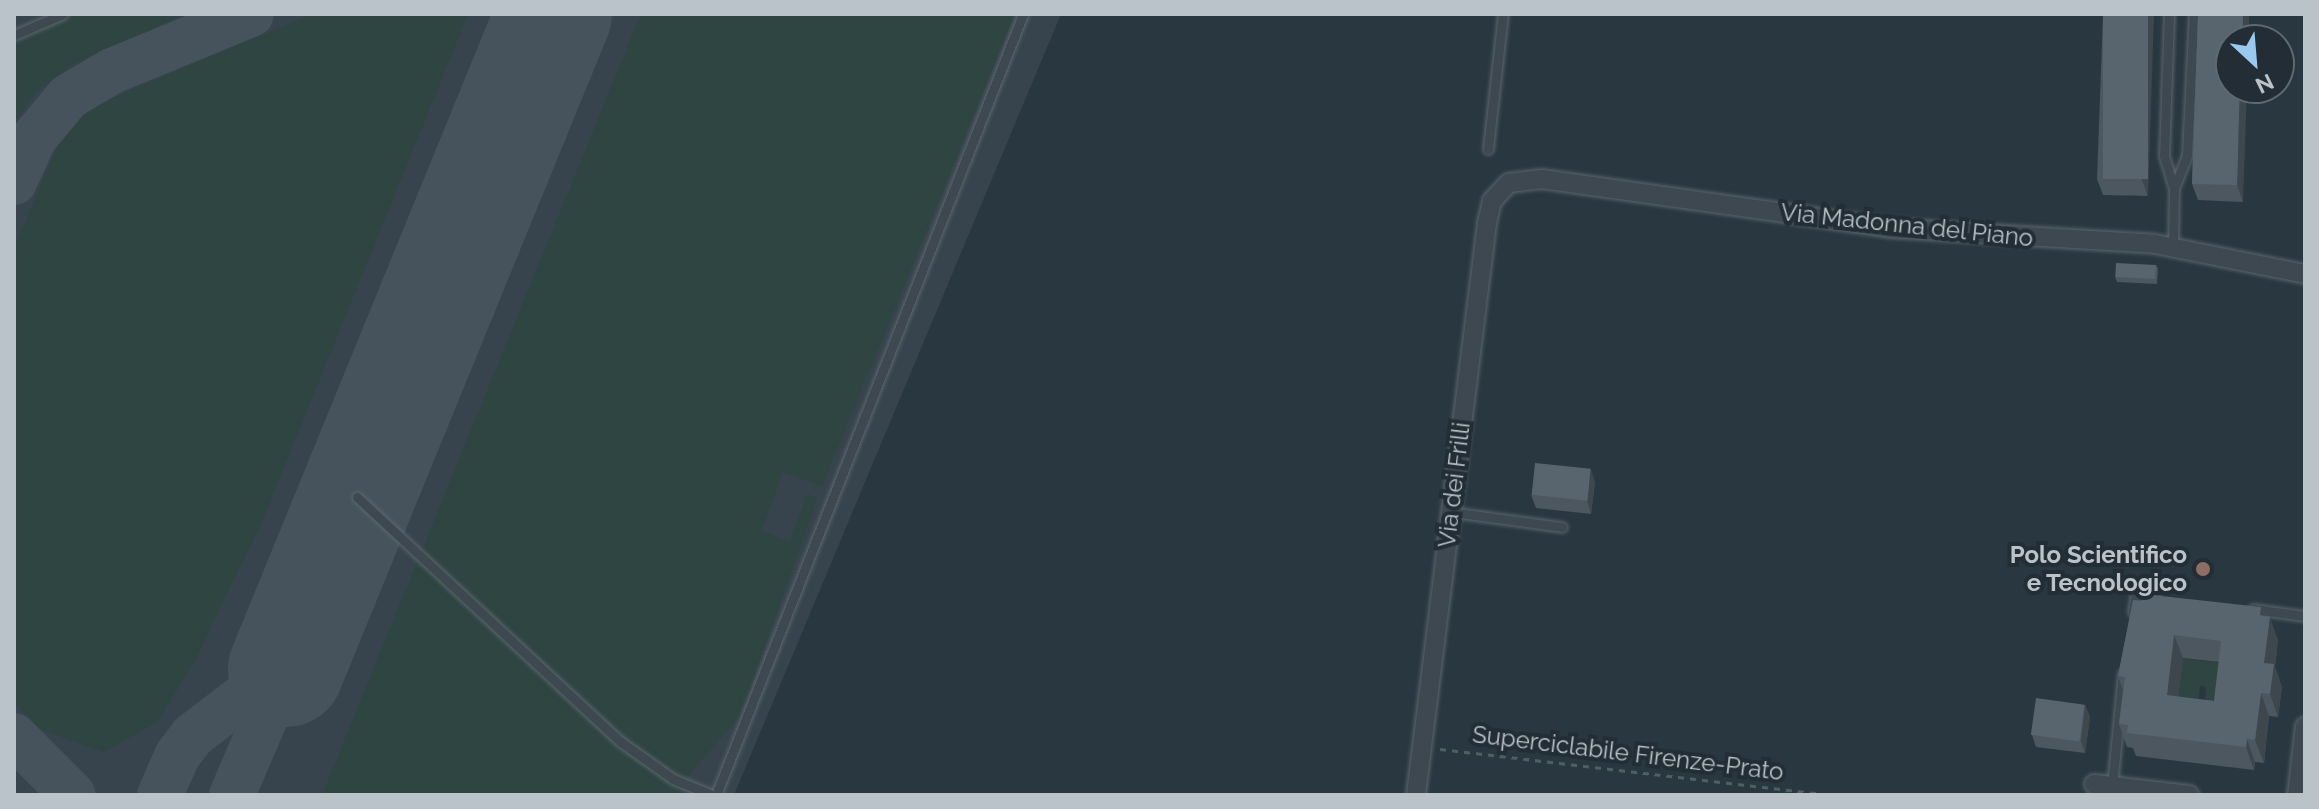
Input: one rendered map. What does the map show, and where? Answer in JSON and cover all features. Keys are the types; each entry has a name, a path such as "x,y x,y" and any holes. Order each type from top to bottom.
{"street":[{"name":"Via Madonna del Piano","path":"1509,183 1542,179 1889,228 2173,248 2305,274"},
{"name":"Via dei Frilli","path":"1416,795 1489,211 1509,183"},
{"path":"2297,795 2305,726"},
{"path":"2103,785 2189,795"}],"lane":[{"path":"14,35 63,14"},
{"path":"357,497 621,742 673,779 714,795 1023,14"},
{"path":"1488,149 1503,14"},
{"path":"2169,14 2164,156 2174,188 2173,248"},
{"path":"2174,188 2187,155 2194,14"},
{"path":"1451,512 1562,527"},
{"path":"2131,626 2136,594 2167,598"},
{"path":"2244,608 2305,616"},
{"path":"2103,785 2125,657"}],"path":[{"name":"Superciclabile Firenze-Prato","path":"1422,746 1829,795"}],"shaded area":[{"path":"14,14 1061,14 734,795 14,795"}],"green space":[{"path":"77,14 185,14 72,65 37,91 14,123 14,41"},
{"path":"312,14 468,14 260,526 194,662 157,722 104,752 39,729 14,702 14,248 59,143 84,110"},
{"path":"641,14 1015,14 822,486 783,472 761,531 790,541 807,494 817,498 741,715 690,773 679,795 322,795"},
{"path":"2162,656 2250,666 2224,710 2204,708 2206,687 2200,686 2198,708 2177,706 2181,670"}],"building":[{"path":"2103,14 2148,14 2148,179 2103,179"},
{"path":"2198,14 2243,14 2243,24 2215,24 2215,104 2240,104 2237,185 2192,184"},
{"path":"2116,263 2156,265 2155,279 2115,277"},
{"path":"1535,463 1591,469 1587,501 1532,495"},
{"path":"2143,594 2261,607 2260,615 2270,617 2264,663 2274,664 2270,694 2261,693 2255,740 2247,739 2246,747 2127,733 2128,725 2119,724 2125,677 2118,676 2133,600 2142,601","holes":["2174,635 2221,641 2214,701 2167,695"]},
{"path":"2036,698 2085,705 2079,741 2031,735"}],"taxiway":[{"path":"14,182 34,138 68,97 112,71 251,14"},
{"path":"521,14 529,75"},
{"path":"160,795 177,756 192,736 273,674 316,597"},
{"path":"232,795 286,669"},
{"path":"14,736 73,795"}],"runway":[{"path":"286,669 554,14"}],"place":[{"name":"Polo Scientifico e Tecnologico","path":"2203,569"}]}
